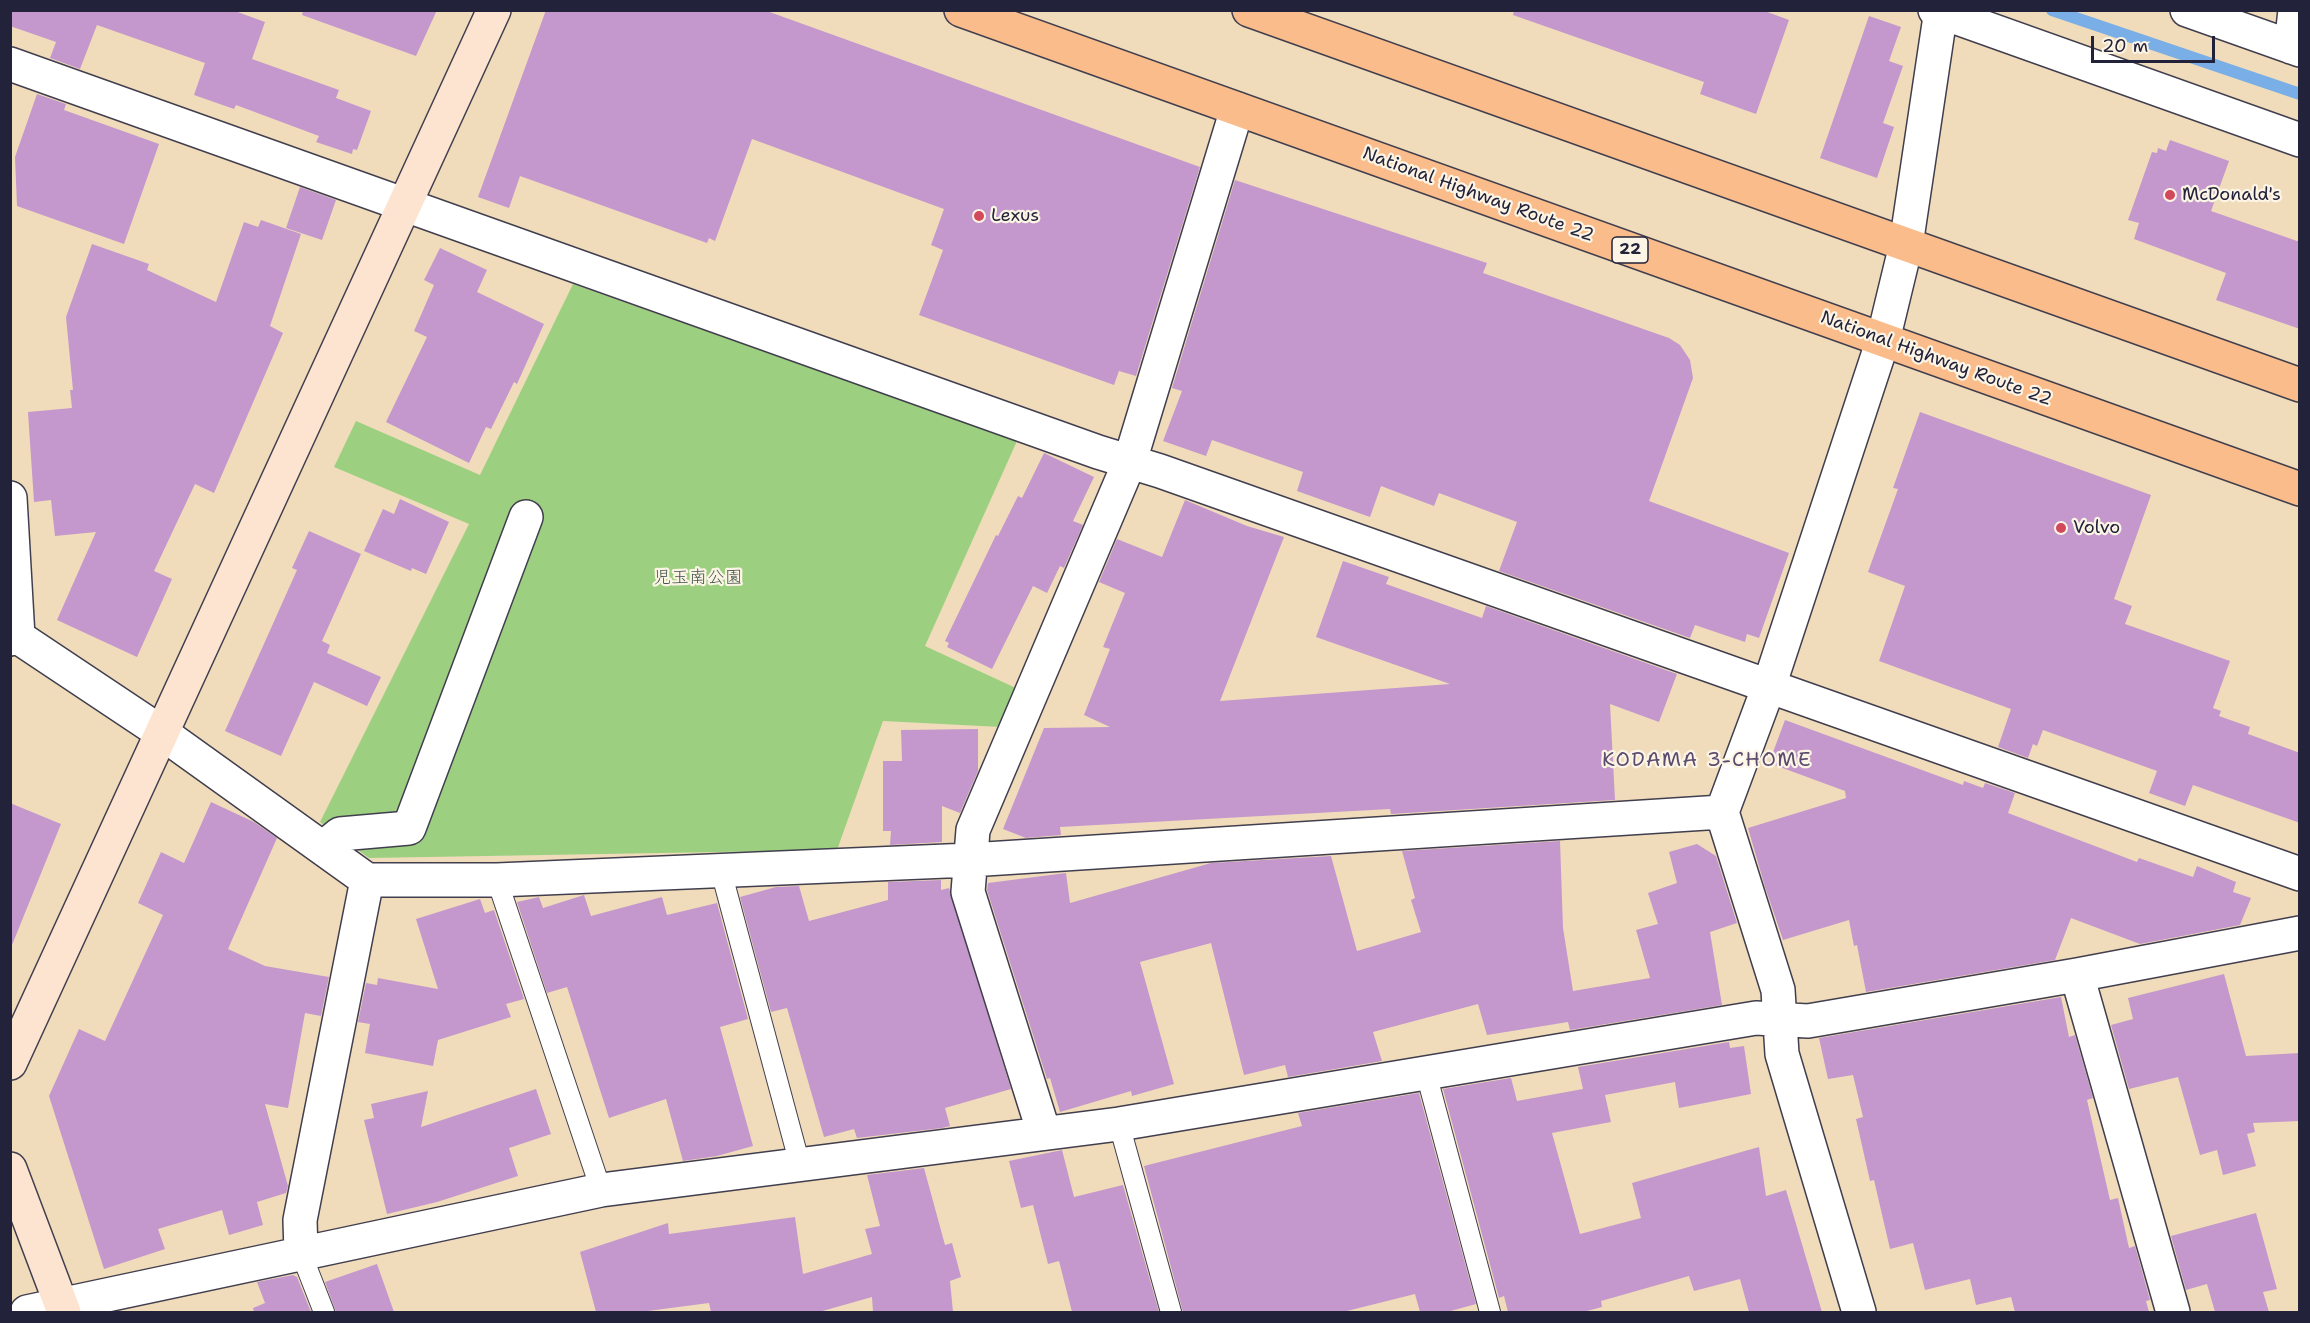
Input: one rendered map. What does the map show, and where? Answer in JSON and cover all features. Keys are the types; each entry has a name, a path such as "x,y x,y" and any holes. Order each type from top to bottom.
{"highway":[{"name":"National Highway Route 22","path":"962,10 2300,489"},
{"path":"1254,11 2300,385"}],"street":[{"path":"10,1063 494,10"},
{"path":"2187,10 2295,49 2295,10"},
{"path":"1859,1312 1782,1053 1778,990 1722,812 1769,686 1883,340 1906,245 1939,11 2300,140"},
{"path":"10,63 406,203 1098,453 1130,461 2300,874"},
{"path":"1044,1133 968,892 973,830 1130,461 1238,110"},
{"path":"10,498 14,638 162,733 367,880 497,880 970,860 1722,812"},
{"path":"323,848 340,834 409,828 526,517"},
{"path":"301,1253 300,1220 367,880"},
{"path":"27,1312 62,1308 301,1253 601,1190 1119,1124 1756,1018 1808,1021 2077,975 2300,933"},
{"path":"2077,975 2173,1312"},
{"path":"10,1169 62,1308"}],"lane":[{"path":"721,871 800,1165"},
{"path":"497,880 601,1190"},
{"path":"1426,1073 1490,1312"},
{"path":"1119,1124 1171,1312"},
{"path":"301,1253 324,1312"}],"green space":[{"name":"児玉南公園","path":"573,284 1017,441 925,646 1018,689 1001,727 883,721 837,850 369,858 320,822 469,524 334,467 356,421 480,475"}],"building":[{"path":"10,10 232,10 265,22 252,59 339,90 336,98 371,111 357,150 353,149 352,154 316,142 319,136 236,105 234,109 194,95 205,63 97,25 80,69 50,58 56,42 10,26"},
{"path":"303,10 437,10 416,56 302,15"},
{"path":"546,10 764,10 1200,167 1136,376 1119,371 1114,385 919,315 943,250 931,245 944,209 752,139 715,241 709,238 707,243 520,176 509,208 478,197"},
{"path":"1514,10 1762,10 1789,20 1756,114 1700,94 1704,82 1513,15"},
{"path":"1869,16 1901,27 1889,61 1903,66 1883,123 1894,127 1877,178 1820,158"},
{"path":"37,94 66,104 64,110 159,144 124,244 17,206 15,157"},
{"path":"2170,140 2229,161 2211,211 2300,242 2300,329 2216,300 2226,273 2134,239 2139,223 2128,220 2152,152 2157,153 2158,148 2166,151"},
{"path":"1235,180 1487,263 1483,273 1669,338 1680,345 1690,360 1693,378 1649,501 1789,553 1759,638 1747,634 1745,642 1695,625 1690,638 1499,571 1517,522 1439,493 1434,506 1381,486 1370,517 1297,491 1303,472 1212,440 1206,456 1163,441 1182,391 1172,388"},
{"path":"300,187 336,200 322,240 286,228"},
{"path":"261,220 301,234 270,326 283,333 214,493 195,484 154,571 172,579 137,657 57,620 96,532 55,536 51,500 34,502 28,412 72,408 70,390 73,390 66,317 92,244 149,264 147,270 216,302 244,222 258,227"},
{"path":"440,248 487,270 477,292 544,324 517,384 514,382 491,429 486,427 469,463 386,422 427,337 414,331 434,285 424,280"},
{"path":"1920,412 2151,495 2114,599 2132,606 2125,624 2230,661 2213,708 2221,711 2219,716 2250,727 2248,734 2300,753 2300,823 2193,785 2185,806 2149,793 2157,771 2043,730 2037,746 2033,744 2028,758 1998,747 2011,709 1879,661 1905,586 1868,572 1898,489 1893,488"},
{"path":"1044,453 1094,477 1073,521 1083,525 1064,568 1060,566 1047,593 1033,586 992,669 947,647 949,643 945,641 996,535 998,536 1018,496 1022,498"},
{"path":"400,499 449,522 426,574 412,568 411,571 364,551 383,509 394,514"},
{"path":"1185,500 1247,526 1284,537 1220,701 1450,684 1316,637 1343,561 1389,577 1386,584 1482,618 1486,606 1677,674 1659,722 1610,704 1615,800 1391,814 1390,809 1060,827 1061,835 1026,838 1003,829 1044,728 1110,727 1084,715 1110,649 1103,647 1125,593 1099,582 1117,539 1162,557"},
{"path":"309,531 361,554 322,641 330,645 327,653 381,677 367,706 314,682 281,756 225,731 297,570 292,568"},
{"path":"1785,720 1963,785 1964,781 1983,788 1985,783 2015,793 2008,813 2137,862 2139,858 2193,877 2197,866 2236,882 2233,892 2251,898 2240,925 2140,944 2071,918 2055,960 1866,992 1857,945 1854,946 1849,920 1783,940 1765,887 1748,828 1846,798 1845,791 1769,763"},
{"path":"978,729 978,771 960,813 942,806 942,842 890,845 891,831 883,831 883,761 902,761 901,730"},
{"path":"211,802 254,822 277,838 228,949 265,966 329,977 321,1016 305,1013 288,1108 265,1104 288,1186 286,1193 257,1202 263,1225 229,1235 222,1210 158,1229 165,1249 104,1269 49,1096 79,1029 105,1041 163,915 138,903 161,852 184,863"},
{"path":"10,803 61,824 12,945 10,945"},
{"path":"1560,841 1563,928 1573,991 1650,978 1636,930 1658,924 1648,893 1677,883 1669,852 1697,844 1716,856 1737,923 1710,932 1722,1005 1570,1030 1568,1022 1487,1035 1478,1004 1373,1032 1382,1061 1288,1077 1285,1065 1244,1075 1211,943 1140,962 1174,1084 1132,1096 1131,1091 1060,1112 1050,1078 1047,1079 987,890 988,883 1066,873 1070,903 1211,863 1331,856 1357,951 1421,932 1411,900 1415,898 1402,851"},
{"path":"941,880 941,890 949,888 1011,1089 945,1108 950,1126 857,1138 854,1129 824,1137 787,1008 771,1012 740,897 776,887 799,886 809,921 888,900 888,882"},
{"path":"584,895 591,916 662,897 667,915 717,903 748,1019 720,1027 753,1146 717,1156 683,1161 666,1099 609,1118 567,987 547,993 517,902 539,897 543,908"},
{"path":"480,899 485,913 494,910 524,999 506,1004 511,1017 438,1040 433,1066 365,1053 370,1024 358,1022 366,983 377,985 378,978 438,989 416,919"},
{"path":"2224,974 2246,1056 2300,1053 2300,1121 2253,1123 2255,1132 2247,1134 2256,1166 2223,1175 2217,1150 2200,1155 2178,1077 2129,1089 2111,1025 2133,1019 2128,998"},
{"path":"2061,997 2069,1037 2075,1035 2093,1098 2087,1100 2110,1200 2118,1198 2129,1248 2135,1246 2150,1300 2146,1301 2149,1312 2015,1312 2011,1297 1976,1305 1970,1279 1925,1290 1913,1243 1890,1249 1874,1180 1870,1181 1856,1119 1863,1117 1853,1075 1828,1079 1819,1038"},
{"path":"1729,1042 1730,1048 1744,1046 1751,1094 1679,1108 1675,1082 1605,1095 1611,1122 1552,1133 1580,1234 1641,1218 1632,1183 1759,1147 1766,1196 1786,1190 1822,1312 1749,1312 1740,1279 1694,1291 1689,1276 1601,1301 1602,1307 1583,1312 1508,1312 1504,1296 1499,1298 1443,1089 1511,1078 1517,1101 1583,1089 1578,1067"},
{"path":"536,1089 551,1134 509,1148 518,1176 437,1202 387,1214 364,1120 374,1118 371,1104 428,1091 421,1127"},
{"path":"1419,1093 1476,1304 1447,1312 1420,1312 1415,1294 1343,1312 1183,1312 1144,1166 1302,1126 1298,1113"},
{"path":"1062,1150 1074,1197 1123,1185 1159,1312 1072,1312 1059,1261 1048,1264 1033,1205 1021,1208 1009,1161"},
{"path":"924,1168 945,1245 952,1243 961,1277 950,1281 953,1312 873,1312 872,1297 819,1312 711,1312 709,1303 640,1312 596,1312 580,1252 668,1223 669,1234 795,1217 803,1274 872,1254 865,1229 880,1226 867,1175"},
{"path":"2256,1213 2277,1289 2263,1292 2269,1312 2215,1312 2207,1284 2186,1290 2171,1236"},
{"path":"377,1264 394,1312 336,1312 325,1282"},
{"path":"293,1275 297,1277 311,1312 254,1312 253,1308 265,1303 257,1282"}],"waterway":[{"path":"2052,10 2300,94"}],"place":[{"name":"McDonald's","path":"2170,195"},
{"name":"Lexus","path":"979,216"},
{"name":"Volvo","path":"2061,528"}],"district":[{"name":"KODAMA 3-CHOME","path":"1707,761"}]}
